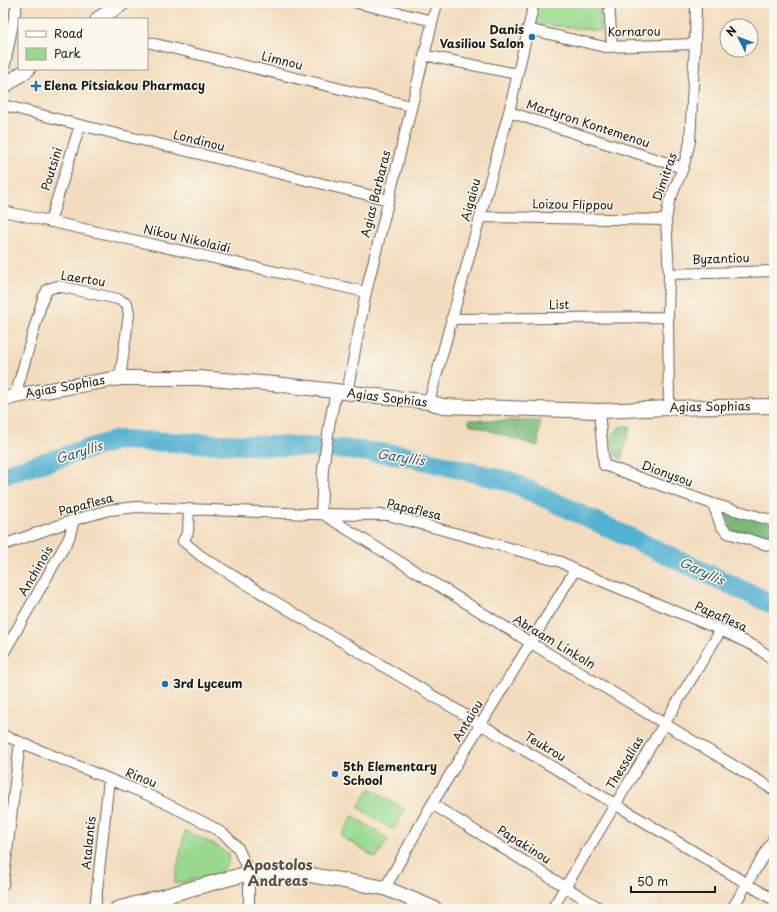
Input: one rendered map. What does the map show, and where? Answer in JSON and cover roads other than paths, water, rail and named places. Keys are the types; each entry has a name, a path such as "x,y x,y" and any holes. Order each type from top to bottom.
{"street":[{"path":"3,74 17,3"},
{"path":"102,18 123,3"},
{"path":"357,3 433,21"},
{"name":"Agias Barbaras","path":"321,513 323,469 330,421 341,392 437,3"},
{"name":"Aigaiou","path":"429,402 509,112 534,3"},
{"path":"609,3 612,46"},
{"name":"Dimitras","path":"669,408 669,274 666,220 669,202 683,168 690,142 696,3"},
{"name":"Kornarou","path":"527,29 605,47 695,44"},
{"name":"Limnou","path":"148,42 411,106"},
{"path":"424,55 517,74"},
{"path":"3,87 27,70"},
{"name":"Londinou","path":"3,105 388,200"},
{"name":"Martyron Kontemenou","path":"509,112 683,168"},
{"name":"Poutsini","path":"50,222 80,125"},
{"name":"Nikou Nikolaidi","path":"3,211 366,292"},
{"name":"Loizou Flippou","path":"480,217 666,220"},
{"name":"Byzantiou","path":"669,274 774,271"},
{"name":"Laertou","path":"9,398 43,298 48,289 58,286 118,299 126,304 129,314 120,378"},
{"name":"List","path":"451,319 668,317"},
{"name":"Agias Sophias","path":"9,398 120,378 198,378 274,384 429,402 443,406 599,411 774,406"},
{"name":"Dionysou","path":"599,411 604,465 713,504 774,521"},
{"path":"713,504 721,526 728,533 774,547"},
{"name":"Papaflesa","path":"3,545 74,520 109,510 137,507 308,514 388,515 561,562 575,570 721,630 756,647 774,660"},
{"name":"Teukrou","path":"189,509 188,532 183,540 201,556 774,900"},
{"name":"Abraam Linkoln","path":"321,513 530,643 774,790"},
{"name":"Anchinois","path":"3,654 70,538 74,520"},
{"name":"Antaiou","path":"385,888 432,804 575,570"},
{"name":"Thessalias","path":"552,909 721,630"},
{"name":"Rinou","path":"3,735 153,797 209,825 225,835 238,848 249,872"},
{"path":"3,885 20,742"},
{"name":"Atalantis","path":"95,909 109,779"},
{"name":"Papakinou","path":"432,804 601,909"},
{"path":"732,909 774,838"},
{"path":"248,909 249,872"},
{"path":"117,909 249,872 299,872 385,888 435,909"}],"waterway":[{"name":"Garyllis","path":"3,475 117,440 328,448 403,455 511,482 774,605"}],"place":[{"name":"Danis Vasiliou Salon","path":"532,37"},
{"name":"Elena Pitsiakou Pharmacy","path":"36,86"},
{"name":"3rd Lyceum","path":"165,684"},
{"name":"5th Elementary School","path":"335,774"}],"district":[{"name":"Apostolos Andreas","path":"278,874"}]}
